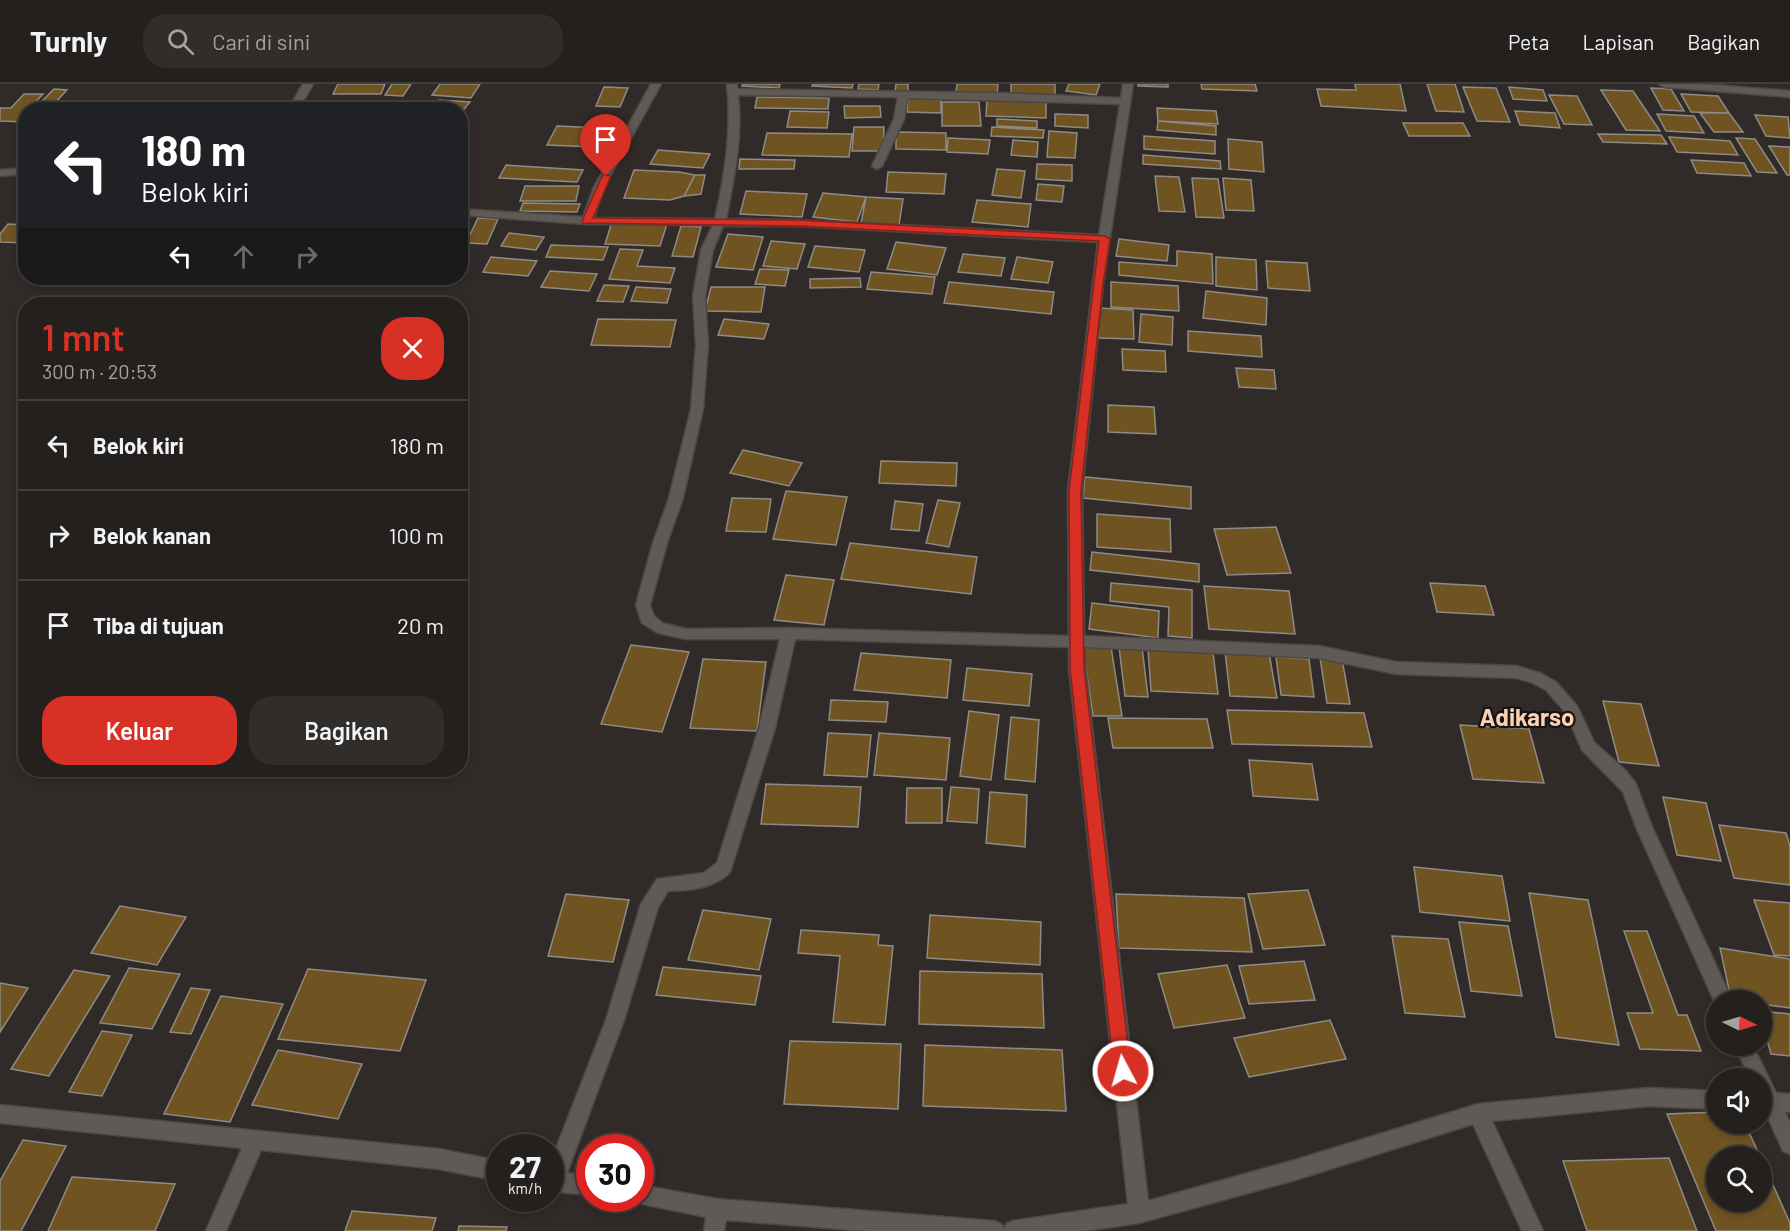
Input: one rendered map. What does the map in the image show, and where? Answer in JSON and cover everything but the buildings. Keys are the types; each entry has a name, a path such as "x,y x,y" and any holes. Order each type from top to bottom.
{"street":[{"path":"298,102 308,84"},
{"path":"587,221 599,187 656,84"},
{"path":"1128,84 1097,284 1075,491 1077,668 1139,1213"},
{"path":"1664,84 1758,88 1790,94"},
{"path":"1126,101 733,88 734,146 720,221 706,250 699,296 702,345 697,409 676,498 660,543 643,605 647,619 658,628 686,634 789,633 1320,652 1396,668 1516,672 1535,677 1551,686 1572,710 1588,746 1620,776 1630,789 1644,826 1718,990"},
{"path":"878,166 899,119 903,95"},
{"path":"0,173 18,172"},
{"path":"468,213 587,221 720,221 958,230 1105,239"},
{"path":"564,1150 615,1020 650,904 656,892 663,884 710,879 718,875 724,867 767,728 789,633"},
{"path":"1013,1231 1139,1213 1295,1170 1478,1113 1649,1097 1706,1100"},
{"path":"1772,1102 1790,1103"},
{"path":"1478,1113 1533,1231"},
{"path":"0,1114 439,1159 486,1168"},
{"path":"1772,1114 1790,1144"},
{"path":"216,1231 256,1140"},
{"path":"654,1198 717,1209 994,1231"},
{"path":"714,1231 717,1209"}],"district":[{"name":"Adikarso","path":"1527,718"}],"route":[{"path":"606,176 599,187 587,221 798,223 1105,239 1097,284 1075,491 1077,668 1123,1071"}]}
